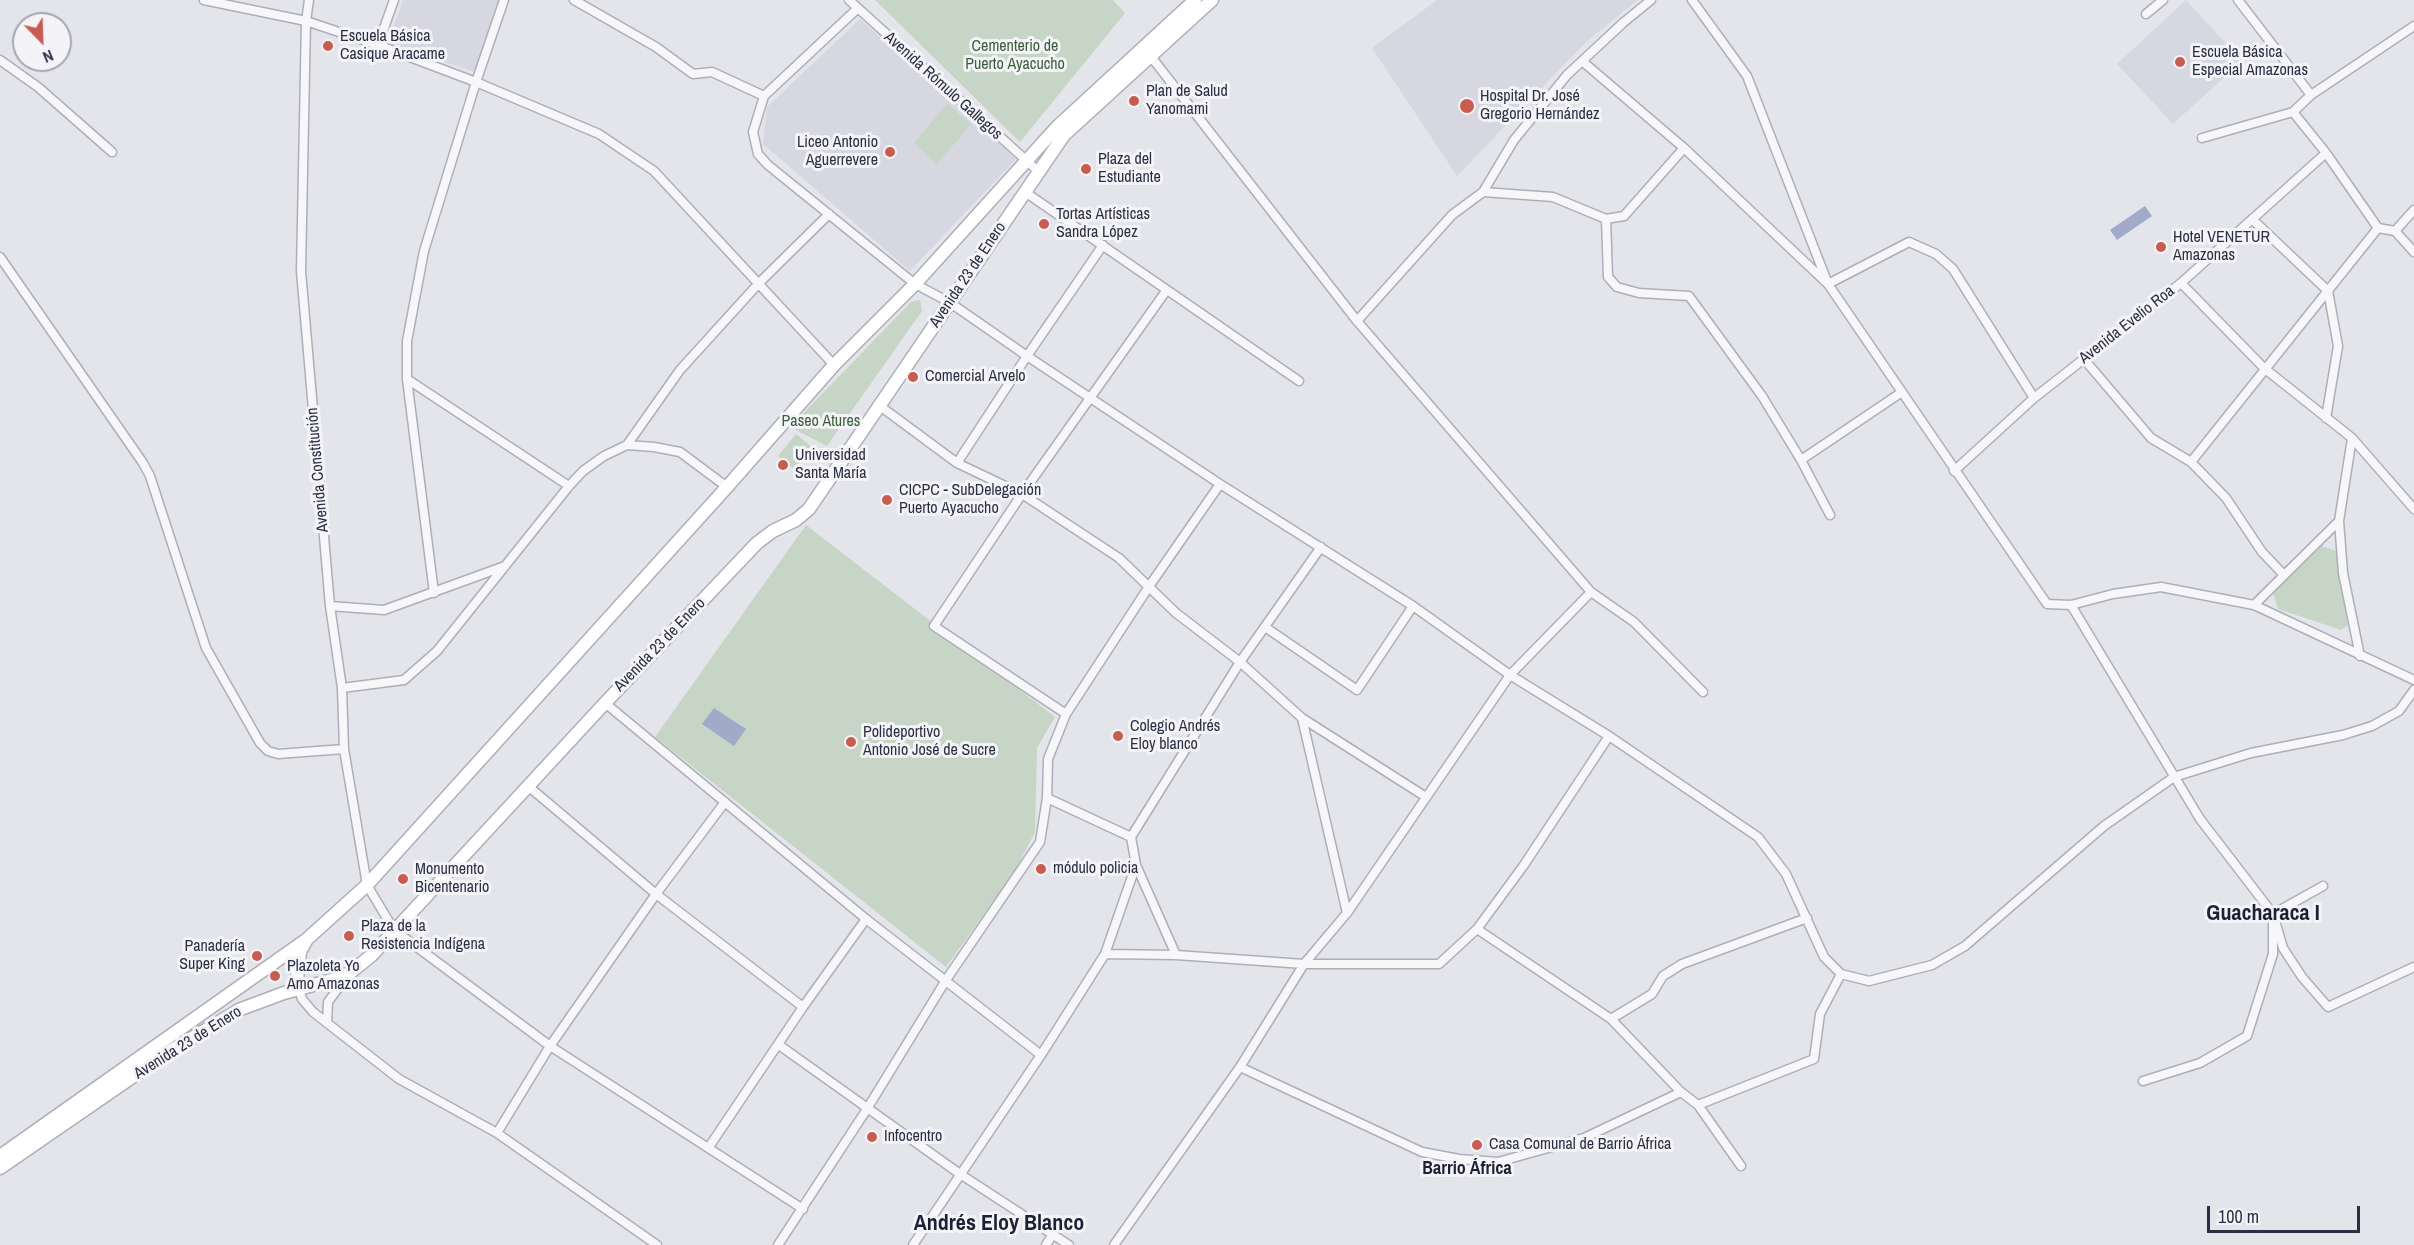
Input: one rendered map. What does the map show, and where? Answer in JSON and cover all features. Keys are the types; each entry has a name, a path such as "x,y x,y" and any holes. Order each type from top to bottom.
{"main road":[{"name":"Avenida 23 de Enero","path":"0,1168 167,1053 231,1014 260,1001 351,972 372,955 605,703 757,543 773,531 796,520 809,509 1064,135 1196,0"},
{"name":"Avenida 23 de Enero","path":"0,1156 306,940 367,885 727,487 834,365 915,284 1057,127 1212,0"},
{"path":"299,989 300,952 306,940"},
{"path":"299,964 302,973 309,980 327,981"}],"street":[{"path":"204,0 306,21 378,45 476,82 599,134 660,177 834,365"},
{"name":"Avenida Constitución","path":"309,0 306,21 301,271 330,606 342,688 344,749 367,885 394,930"},
{"path":"378,45 394,0"},
{"path":"434,593 407,379 406,341 424,251 504,0"},
{"path":"576,0 656,47 693,74 712,72 764,96"},
{"name":"Avenida Rómulo Gallegos","path":"849,0 1038,171"},
{"path":"1357,321 1452,215 1483,192 1514,140 1567,75 1651,0"},
{"path":"1692,0 1747,76 1828,284"},
{"path":"2146,14 2163,0"},
{"path":"2238,0 2311,95"},
{"path":"858,8 764,96 753,132 758,154 768,165 915,284 949,302 1220,484 1413,606 1510,675 1609,736 1758,837 1786,874 1824,957 1841,974 1869,981 1932,965 1957,951 2104,826 2174,777 2251,753 2343,735 2372,726 2399,711 2414,690"},
{"path":"2202,138 2293,112 2311,95 2414,27"},
{"path":"1147,51 1357,321 1592,592 1634,622 1703,692"},
{"path":"0,60 38,87 112,152"},
{"path":"1582,61 1684,148 1828,284 2047,604 2070,605 2113,594 2161,587 2254,605 2414,680"},
{"path":"2293,112 2326,153 2378,228 2395,231 2414,252"},
{"path":"1483,192 1553,197 1606,219 1624,216 1684,148"},
{"name":"Avenida Evelio Roa","path":"1954,471 2034,398 2181,283 2326,153"},
{"path":"1025,192 1299,381"},
{"path":"2395,231 2414,210"},
{"path":"342,688 404,680 437,651 569,486 583,471 597,461 627,445 680,370 759,283 829,214"},
{"path":"1606,219 1608,277 1617,287 1628,290 1689,296 1762,396 1802,460 1830,515"},
{"path":"2252,219 2328,291 2338,346 2326,418"},
{"path":"2191,462 2378,228"},
{"path":"1828,284 1909,242 1920,245 1936,254 1953,269 2034,398"},
{"path":"957,463 1103,245"},
{"path":"1,263 143,463 150,476 207,648 260,743 268,751 278,754 344,749"},
{"path":"2181,283 2264,368 2352,438 2414,509"},
{"path":"1066,714 934,626 1022,494 1166,291"},
{"path":"2084,358 2151,438 2191,462 2226,498 2262,552 2283,574"},
{"path":"407,379 569,486"},
{"path":"1802,460 1902,392"},
{"path":"880,406 957,463 1022,494 1119,558 1176,614 1240,662 1302,718 1426,797"},
{"path":"2352,438 2338,521 2343,573 2360,656"},
{"path":"627,445 680,452 727,487"},
{"path":"778,1245 867,1109 946,980 1040,842 1047,798 1048,759 1066,714 1148,588 1220,484"},
{"path":"2254,605 2338,521"},
{"path":"1176,955 1136,865 1131,837 1240,662 1321,547"},
{"path":"330,606 384,610 505,566"},
{"path":"1114,1245 1240,1067 1304,964 1347,913 1510,675 1592,592"},
{"path":"2070,605 2200,819 2273,914 2283,948 2302,977 2328,1007 2414,967"},
{"path":"1265,627 1357,690 1413,606"},
{"path":"605,703 866,919 1041,1056"},
{"path":"1302,718 1347,913"},
{"path":"1105,954 1176,955 1304,964 1439,964 1477,929 1524,865 1609,736"},
{"path":"528,786 656,894 803,1007"},
{"path":"1047,798 1131,837"},
{"path":"497,1133 550,1046 656,894 725,801"},
{"path":"913,1245 1041,1056 1105,954 1136,865"},
{"path":"2273,914 2323,886"},
{"path":"2143,1082 2200,1063 2247,1036 2273,954 2273,914"},
{"path":"1611,1019 1652,994 1663,976 1682,964 1807,918"},
{"path":"709,1147 803,1007 866,919"},
{"path":"1477,929 1611,1019 1681,1092 1698,1105 1741,1166"},
{"path":"394,930 550,1046 803,1209"},
{"path":"327,1023 328,1002 351,972"},
{"path":"1698,1105 1814,1059 1820,1014 1841,974"},
{"path":"299,989 302,999 313,1012 399,1080 497,1133 657,1245"},
{"path":"779,1045 960,1174 1070,1245"},
{"path":"1240,1067 1422,1152 1459,1159 1498,1161 1584,1138 1681,1092"},
{"path":"1046,1245 1053,1234"}],"shaded area":[{"path":"403,0 500,0 475,72 388,43"},
{"name":"Hospital Dr. José Gregorio Hernández","path":"1437,0 1638,0 1588,40 1457,176 1372,48"},
{"name":"Escuela Básica Especial Amazonas","path":"2186,0 2242,61 2173,124 2117,64"},
{"name":"Liceo Antonio Aguerrevere","path":"860,19 1016,159 910,271 763,144 767,107"}],"green space":[{"name":"Cementerio de Puerto Ayacucho","path":"875,0 1113,0 1125,13 1020,142"},
{"path":"947,104 971,124 937,164 914,143"},
{"name":"Paseo Atures","path":"920,300 922,311 827,446 790,427 911,302"},
{"path":"796,434 812,447 794,469 778,456"},
{"name":"Polideportivo Antonio José de Sucre","path":"806,525 1055,717 1037,748 1035,832 1015,871 946,967 655,737"},
{"path":"2322,546 2336,551 2348,625 2341,630 2278,609 2273,593"}],"water":[{"path":"2145,206 2152,216 2117,240 2110,230"},
{"path":"714,708 746,729 734,746 702,724"}],"place":[{"name":"Escuela Básica Casique Aracame","path":"328,46"},
{"name":"Escuela Básica Especial Amazonas","path":"2180,62"},
{"name":"Plan de Salud Yanomami","path":"1134,101"},
{"name":"Hospital Dr. José Gregorio Hernández","path":"1467,106"},
{"name":"Liceo Antonio Aguerrevere","path":"890,152"},
{"name":"Plaza del Estudiante","path":"1086,169"},
{"name":"Tortas Artísticas Sandra López","path":"1044,224"},
{"name":"Hotel VENETUR Amazonas","path":"2161,247"},
{"name":"Comercial Arvelo","path":"913,377"},
{"name":"Universidad Santa María","path":"783,465"},
{"name":"CICPC - SubDelegación Puerto Ayacucho","path":"887,500"},
{"name":"Colegio Andrés Eloy blanco","path":"1118,736"},
{"name":"Polideportivo Antonio José de Sucre","path":"851,742"},
{"name":"módulo policia","path":"1041,869"},
{"name":"Monumento Bicentenario","path":"403,879"},
{"name":"Plaza de la Resistencia Indígena","path":"349,936"},
{"name":"Panadería Super King","path":"257,956"},
{"name":"Plazoleta Yo Amo Amazonas","path":"275,976"},
{"name":"Infocentro","path":"872,1137"},
{"name":"Casa Comunal de Barrio África","path":"1477,1145"}],"district":[{"name":"Guacharaca I","path":"2263,914"},
{"name":"Barrio África","path":"1467,1169"},
{"name":"Andrés Eloy Blanco","path":"999,1224"}]}
